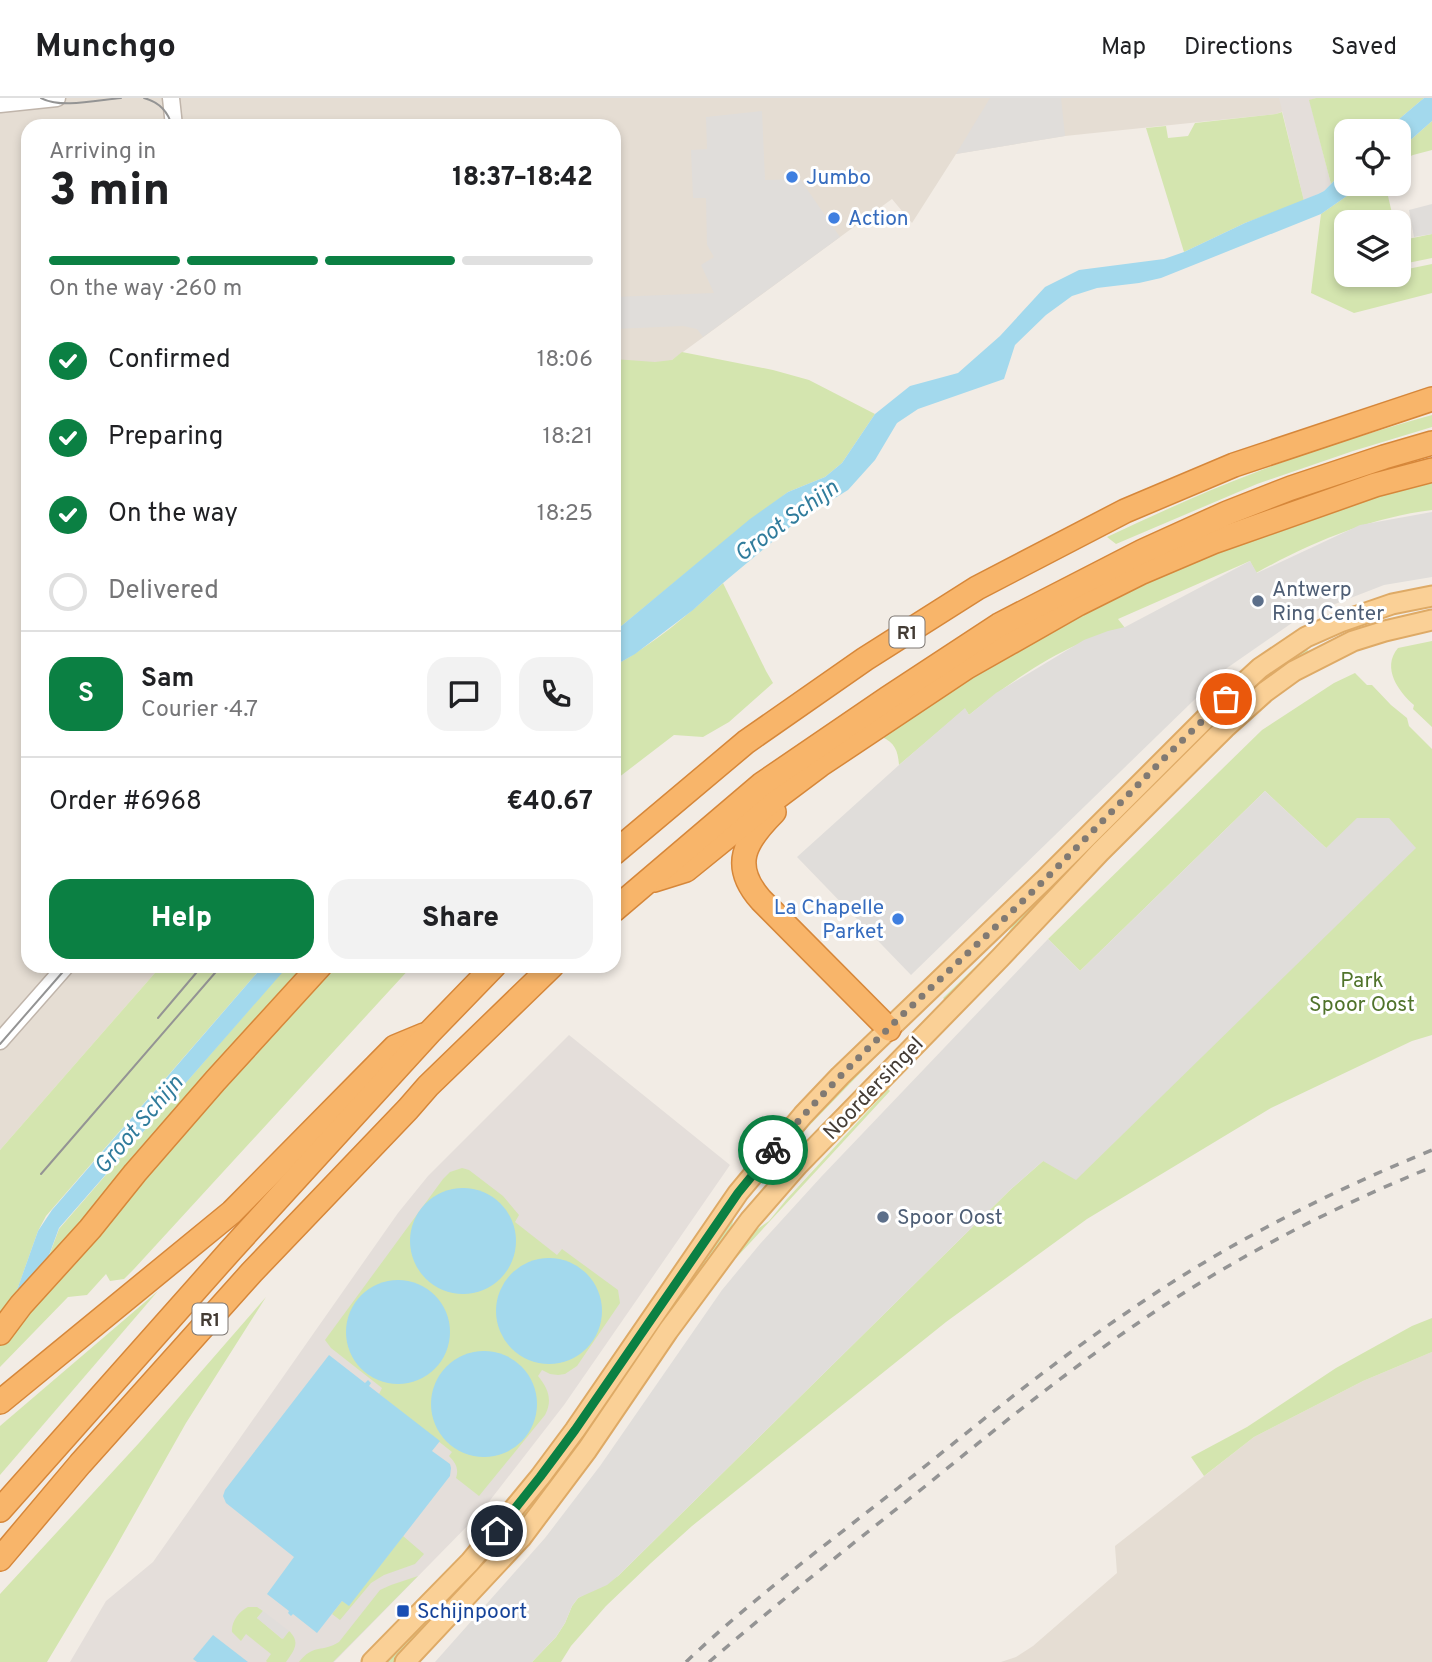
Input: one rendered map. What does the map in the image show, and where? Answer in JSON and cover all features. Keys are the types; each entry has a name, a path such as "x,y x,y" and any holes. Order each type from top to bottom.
{"highway":[{"name":"R1","path":"621,847 747,742 865,659 977,588 1125,511 1234,465 1432,399"},
{"name":"R1","path":"621,904 762,784 999,625 1143,551 1227,513 1291,488 1432,443"},
{"path":"645,883 686,870 820,765 967,667 1078,604 1140,573 1213,542 1375,485 1432,470"},
{"path":"820,765 758,827 746,850 743,865 745,878 761,900 889,1029"},
{"name":"R1","path":"621,833 655,819"},
{"path":"0,1333 206,1091 314,973"},
{"name":"R1","path":"0,1510 231,1250 487,973"},
{"name":"R1","path":"0,1559 80,1464 252,1272 428,1086 545,973"},
{"path":"0,1402 232,1212 395,1047 430,1032"}],"main road":[{"name":"Noordersingel","path":"372,1662 470,1562 540,1477 738,1193 803,1115 1260,668 1306,637 1340,622 1392,604 1432,596"},
{"name":"Noordersingel","path":"405,1662 521,1538 587,1450 668,1331 750,1220 798,1166 1134,817 1225,728 1265,692 1294,671 1353,641 1432,620"},
{"path":"889,1029 910,1049"}],"street":[{"path":"0,104 57,98"},
{"path":"172,98 174,119"},
{"path":"0,1041 60,973"}],"shaded area":[{"path":"0,98 1316,98 1276,114 1065,136 956,154 912,223 892,199 672,360 621,433 621,119 21,119 21,973 155,973 0,1150"},
{"path":"990,98 1061,98 1065,136 956,154"},
{"path":"1279,98 1309,98 1331,184 1324,191 1304,201"},
{"path":"762,111 765,180 800,179 840,237 703,337 697,329 683,326 621,329 621,297 714,293 701,265 714,257 707,245 706,198 693,198 691,150 707,149 706,117"},
{"path":"1432,204 1432,234 1414,237 1409,210"},
{"path":"1432,512 1432,577 1384,585 1299,618 1227,668 911,975 797,857 965,708 969,715 996,693 1084,640 1125,627 1250,561 1257,573 1360,525"},
{"name":"Spoor Oost","path":"1265,791 1326,848 1357,818 1389,818 1416,848 1076,1180 1043,1161 1010,1190 618,1576 607,1585 578,1598 556,1637 532,1662 435,1662 545,1538 600,1466 722,1290 821,1177 1048,939 1080,971"},
{"path":"569,1035 730,1165 564,1405 481,1512 334,1662 70,1662 106,1601 153,1562 398,1213 428,1176"},
{"path":"1432,1352 1432,1662 1001,1662 1016,1657 1033,1646 1117,1573 1115,1546 1254,1437 1363,1381"},
{"path":"263,1611 289,1631 283,1639 257,1618"}],"green space":[{"path":"1424,98 1399,119 1334,119 1334,181 1331,184 1309,100"},
{"path":"1282,112 1304,201 1245,223 1184,252 1146,128 1166,126 1168,138 1188,136 1195,123"},
{"path":"1432,121 1432,150 1411,156 1411,140"},
{"path":"1347,196 1388,196 1391,210 1334,210 1334,287 1411,287 1411,268 1432,264 1432,293 1354,313 1311,293 1321,214"},
{"path":"1432,234 1432,258 1411,262 1411,238"},
{"path":"682,352 773,370 809,380 875,414 842,463 825,477 788,492 621,626 621,360 655,362 672,360"},
{"path":"1432,415 1432,427 1257,484 1116,544 1107,537 1276,465"},
{"path":"1432,478 1432,510 1363,525 1298,551 1256,573 1250,561 1118,619 1125,628 1083,642 1042,663 969,715 965,709 899,765 895,748 882,737 923,707 1047,630 1114,595 1280,525 1282,531 1319,517 1340,505"},
{"path":"723,583 773,683 729,722 703,737 674,735 621,776 621,662 671,628"},
{"path":"1432,641 1432,727 1413,709 1414,705 1398,687 1391,664 1398,648"},
{"path":"1306,647 1309,653 1013,932 946,1001 943,998 1003,940 1018,918 1253,683"},
{"name":"Park Spoor Oost","path":"1355,673 1407,718 1409,726 1432,749 1432,1035 1412,1041 1271,1108 1087,1219 946,1322 692,1526 606,1606 571,1646 561,1662 532,1662 556,1637 578,1598 618,1576 1010,1190 1043,1161 1326,848 1265,791 1080,971 1048,939 1262,730 1334,683"},
{"path":"155,973 257,973 46,1216 38,1231 10,1310 28,1317 59,1229 281,973 406,973 124,1279 110,1281 106,1274 87,1295 68,1297 0,1367 0,1150"},
{"path":"871,1059 750,1193 735,1215 729,1235 541,1497 496,1553 396,1662 384,1662 803,1125"},
{"path":"888,1089 890,1091 736,1258 732,1255 746,1237 769,1221"},
{"path":"462,1168 469,1170 503,1196 519,1215 515,1222 557,1255 562,1249 618,1290 620,1303 577,1366 558,1375 542,1370 538,1376 549,1399 545,1415 479,1496 456,1478 456,1466 449,1456 452,1452 379,1394 382,1388 331,1348 325,1340 443,1179 450,1172"},
{"path":"158,1291 0,1475 0,1426"},
{"path":"266,1297 186,1423 47,1662 0,1662 0,1594 139,1443"},
{"path":"1432,1318 1432,1352 1363,1381 1254,1437 1204,1476 1191,1457 1247,1427 1336,1368 1412,1326"},
{"path":"403,1536 424,1554 415,1564 384,1575 371,1583 340,1620 332,1614 342,1601 349,1605"},
{"path":"418,1576 333,1662 299,1662 309,1652 339,1642 380,1590"},
{"path":"248,1607 257,1607 263,1611 257,1618 282,1639 289,1631 293,1635 295,1646 286,1662 267,1662 271,1654 246,1634 241,1641 232,1632 236,1617"}],"water":[{"path":"1424,98 1432,98 1432,121 1411,140 1411,119 1399,119"},
{"name":"Groot Schijn","path":"1334,181 1334,196 1347,196 1321,214 1161,278 1097,288 1072,296 1046,315 1015,345 1004,379 918,409 897,423 875,460 848,490 796,522 693,610 621,662 621,626 750,519 788,492 825,477 842,463 875,414 910,386 958,373 1000,336 1045,287 1079,270 1164,259 1318,194"},
{"name":"Groot Schijn","path":"257,973 282,973 59,1228 37,1288 17,1295 38,1231 52,1210"},
{"path":"463,1188 483,1192 501,1203 512,1221 516,1241 512,1261 501,1279 483,1290 463,1294 443,1290 425,1279 414,1261 410,1241 414,1221 425,1203 443,1192"},
{"path":"549,1258 569,1262 586,1274 598,1291 602,1311 598,1331 586,1348 569,1360 549,1364 529,1360 512,1348 500,1331 496,1311 500,1291 512,1274 529,1262"},
{"path":"398,1280 418,1284 435,1295 446,1312 450,1332 446,1352 435,1369 418,1380 398,1384 378,1380 361,1369 350,1352 346,1332 350,1312 361,1295 378,1284"},
{"path":"484,1351 504,1355 522,1366 533,1384 537,1404 533,1424 522,1442 504,1453 484,1457 464,1453 446,1442 435,1424 431,1404 435,1384 446,1366 464,1355"},
{"path":"329,1355 365,1383 368,1380 371,1383 369,1386 440,1441 432,1451 450,1464 451,1468 450,1476 349,1606 342,1601 317,1633 293,1614 291,1616 289,1611 267,1594 294,1557 226,1503 223,1496"},
{"path":"213,1635 248,1662 197,1662 193,1659"}],"tram line":[{"path":"41,98 59,103 121,98"},
{"path":"144,98 162,108 169,119"},
{"path":"0,1044 62,973"},
{"path":"158,1018 196,973"},
{"path":"41,1174 215,973"}],"railway":[{"path":"686,1662 790,1572 983,1419 1129,1311 1201,1264 1276,1222 1353,1184 1432,1150"},
{"path":"709,1662 1002,1424 1138,1323 1208,1278 1281,1237 1432,1167"}],"way so far":[{"path":"773,1150 840,1076 1045,879 1226,699"}],"place":[{"name":"Jumbo","path":"792,177"},
{"name":"Action","path":"834,218"},
{"name":"Antwerp Ring Center","path":"1258,601"},
{"name":"La Chapelle Parket","path":"898,919"},
{"name":"Spoor Oost","path":"883,1217"},
{"name":"Schijnpoort","path":"403,1611"}],"route":[{"path":"497,1531 575,1430 738,1193 773,1150"}]}
